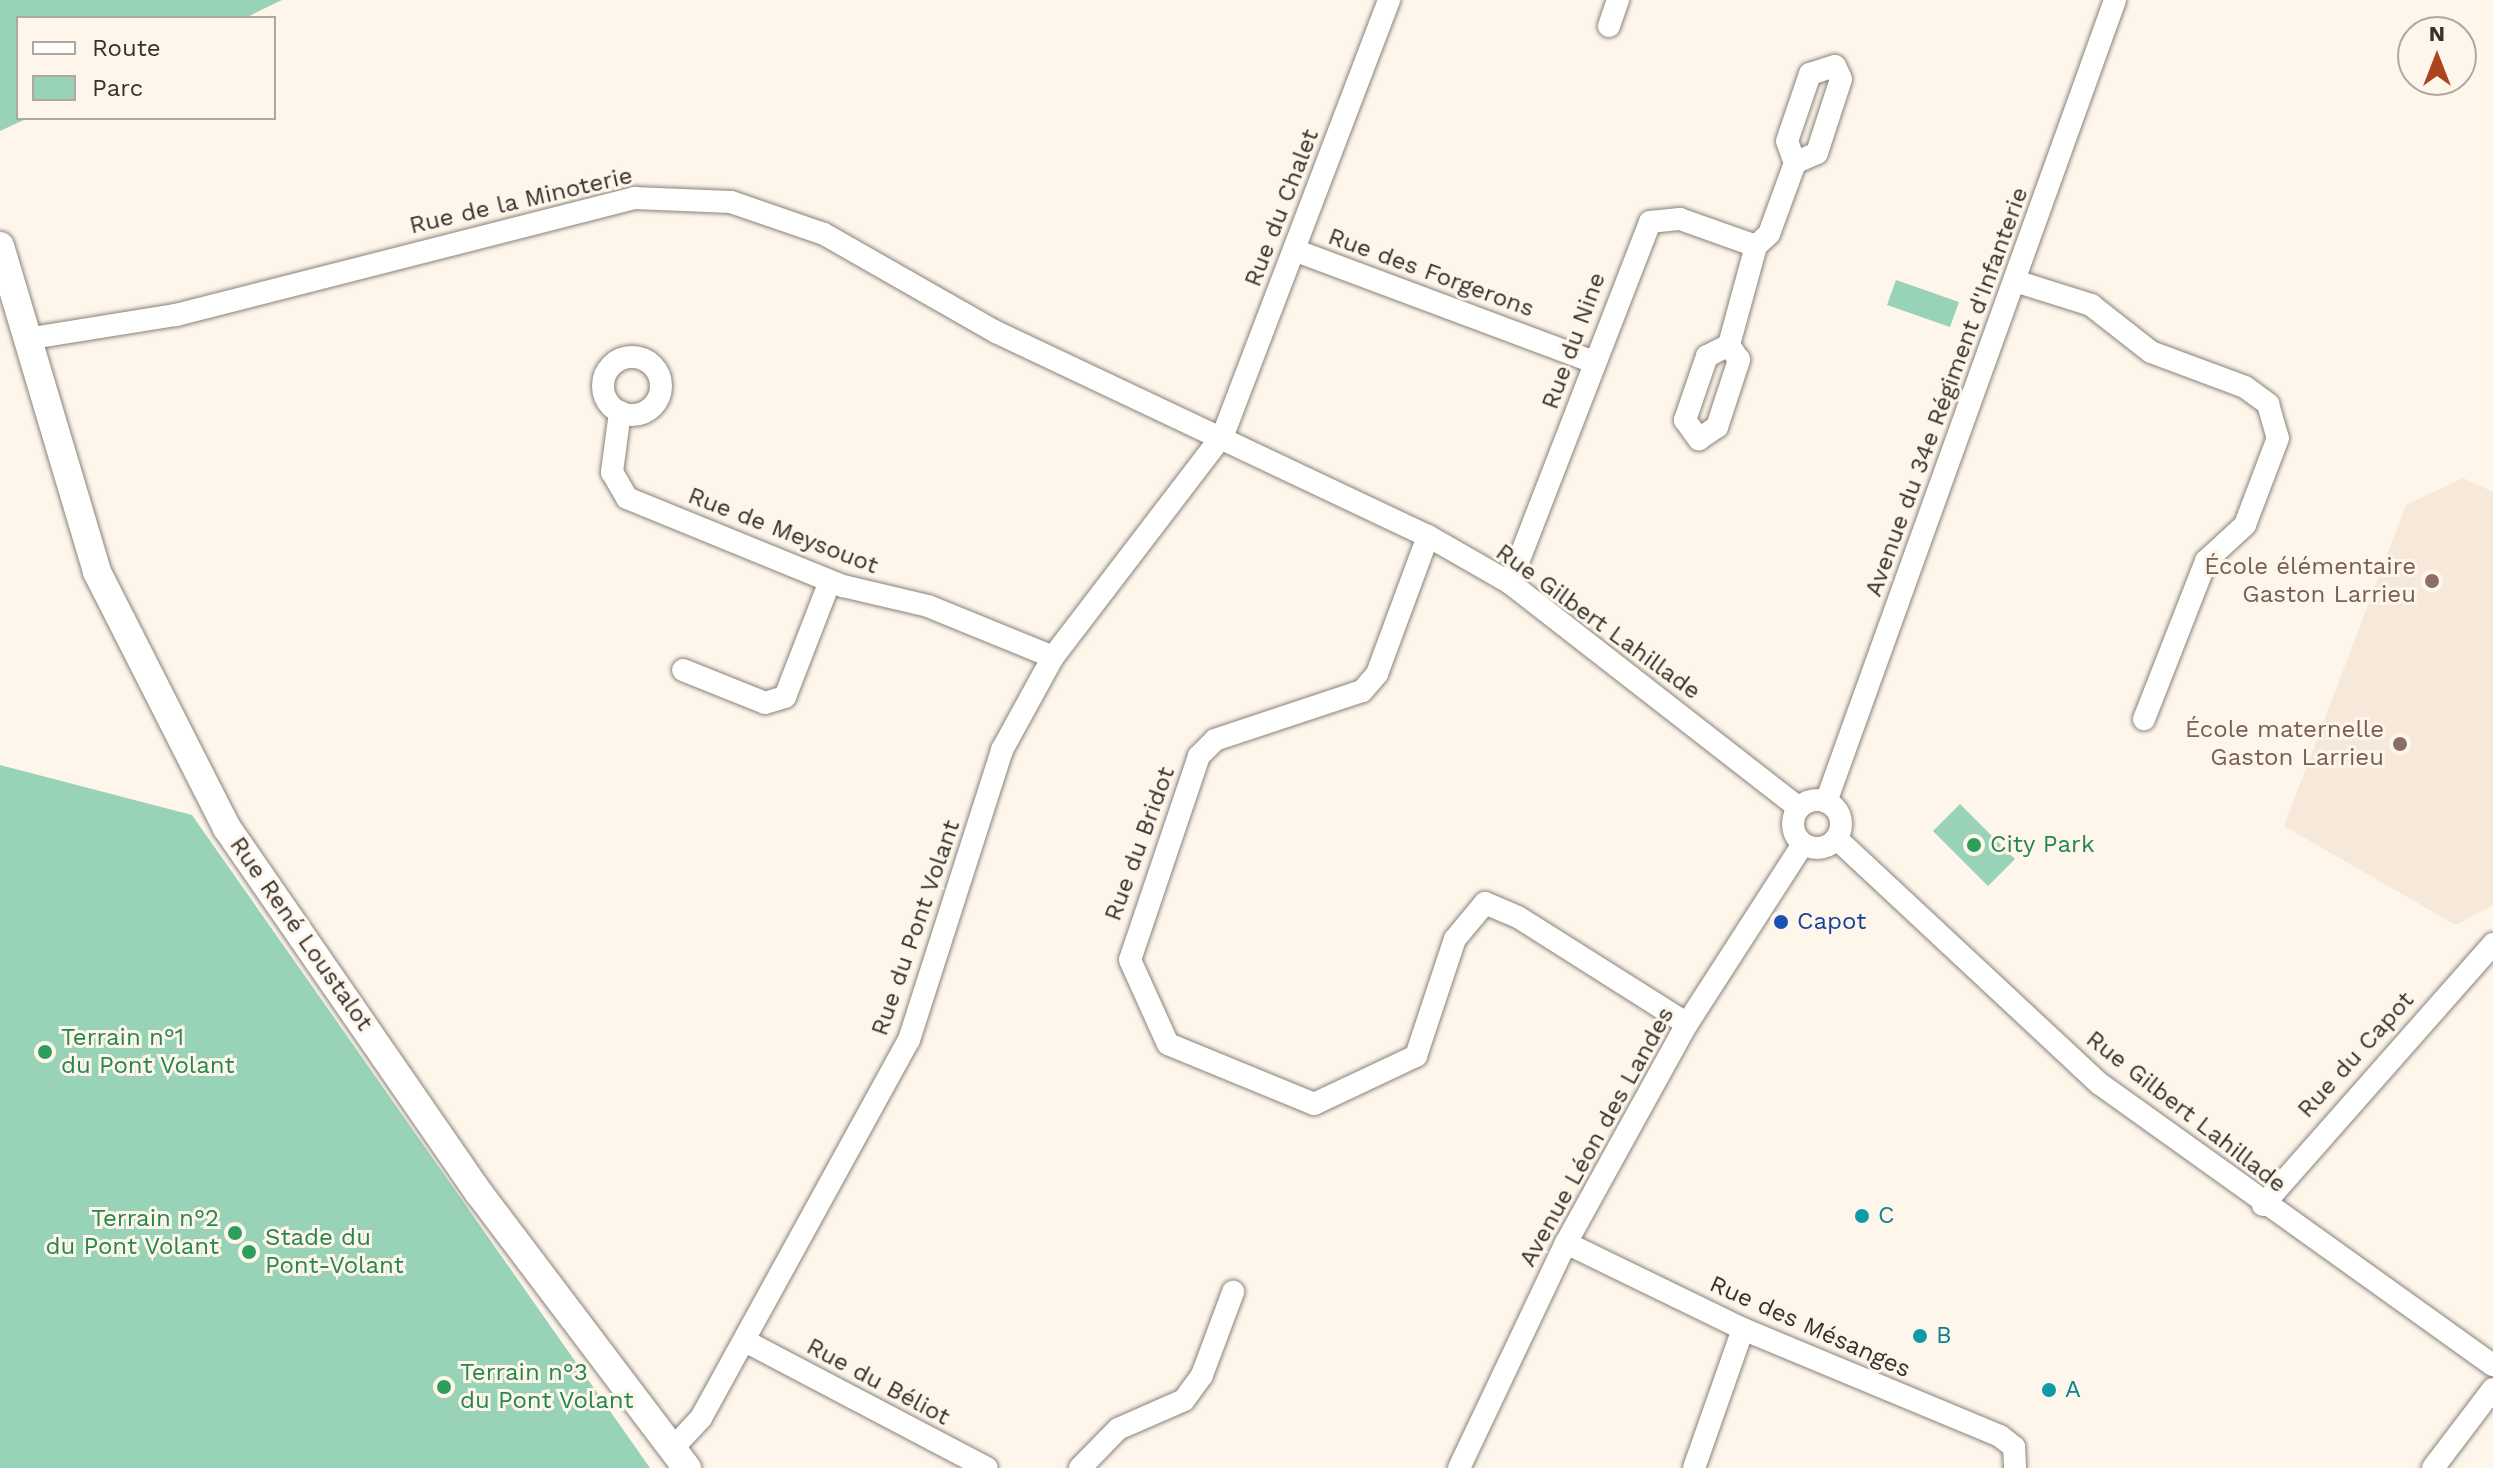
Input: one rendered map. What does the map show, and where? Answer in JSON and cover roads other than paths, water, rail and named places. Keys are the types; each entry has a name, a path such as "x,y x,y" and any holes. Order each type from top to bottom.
{"street":[{"name":"Rue du Chalet","path":"1223,435 1389,0"},
{"path":"1609,26 1618,0"},
{"name":"Avenue du 34e Régiment d'Infanterie","path":"1826,802 2115,0"},
{"path":"1729,345 1756,246 1769,234 1795,163"},
{"name":"Rue de la Minoterie","path":"26,339 176,315 634,198 731,202 824,234 996,332 1223,435"},
{"name":"Rue du Nine","path":"1510,583 1650,222 1680,219 1756,246"},
{"name":"Rue René Loustalot","path":"0,246 97,572 227,828 479,1193 680,1458"},
{"name":"Rue des Forgerons","path":"1294,250 1594,362"},
{"path":"2015,281 2091,305 2151,352 2245,387 2268,404 2275,427 2278,438 2245,525 2206,561 2144,719"},
{"name":"Rue de Meysouot","path":"620,412 612,472 627,498 830,581 928,606 1053,657"},
{"name":"Rue Gilbert Lahillade","path":"1223,435 1428,536 1510,583 1799,808"},
{"name":"Rue du Pont Volant","path":"680,1458 909,1040 1002,750 1053,657 1223,435"},
{"name":"Rue du Bridot","path":"1428,536 1383,659 1362,691 1215,740 1199,756 1130,960 1168,1044 1314,1104 1416,1056 1455,939 1485,903 1687,1024"},
{"path":"683,670 765,703 785,697 830,581"},
{"path":"1826,802 1841,817 1837,839 1825,847 1803,844 1793,827 1799,808 1826,802"},
{"name":"Rue Gilbert Lahillade","path":"1837,839 2100,1084 2263,1205 2493,1365"},
{"name":"Avenue Léon des Landes","path":"1459,1468 1566,1243 1687,1024 1803,844"},
{"name":"Rue du Capot","path":"2263,1205 2493,944"},
{"name":"Rue des Mésanges","path":"1566,1243 1743,1329 2000,1436 2014,1447 2015,1468"},
{"path":"1080,1468 1118,1429 1184,1400 1202,1375 1233,1292"},
{"path":"1694,1468 1743,1329"},
{"name":"Rue du Béliot","path":"745,1341 987,1468"},
{"path":"2433,1468 2493,1389"}],"place":[{"name":"École élémentaire Gaston Larrieu","path":"2432,581"},
{"name":"École maternelle Gaston Larrieu","path":"2400,744"},
{"name":"City Park","path":"1974,845"},
{"name":"Capot","path":"1781,922"},
{"name":"Terrain n°1 du Pont Volant","path":"45,1052"},
{"name":"C","path":"1862,1216"},
{"name":"Terrain n°2 du Pont Volant","path":"235,1233"},
{"name":"Stade du Pont-Volant","path":"249,1252"},
{"name":"B","path":"1920,1336"},
{"name":"Terrain n°3 du Pont Volant","path":"444,1387"},
{"name":"A","path":"2049,1390"}]}
